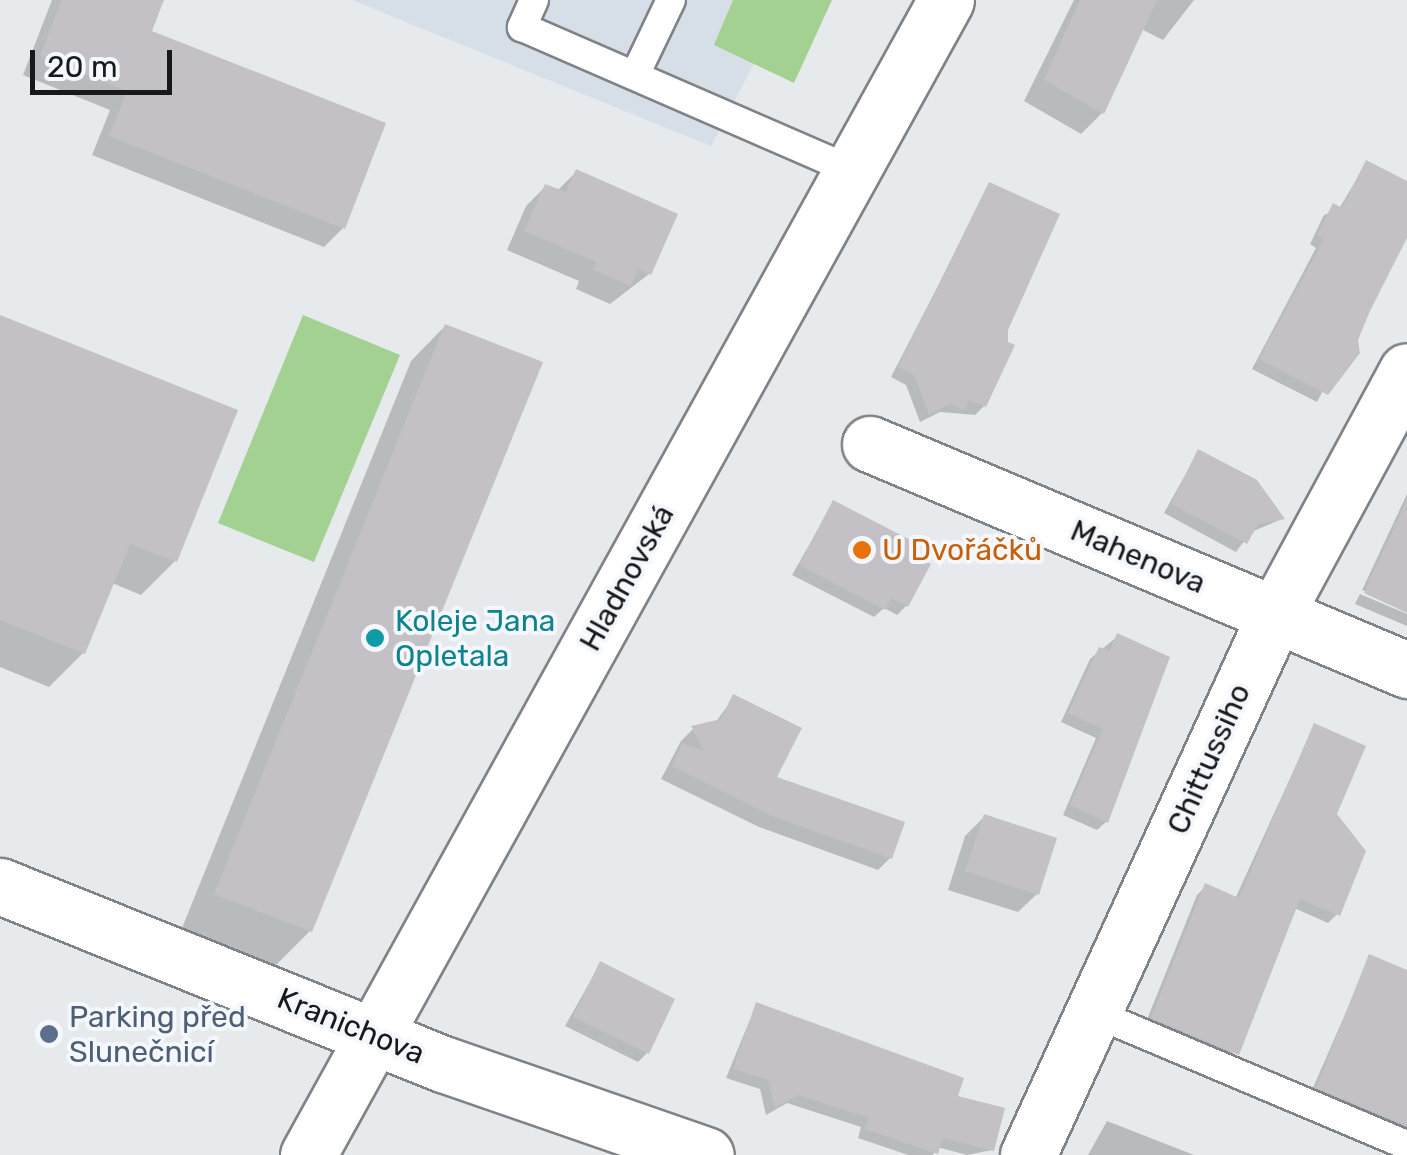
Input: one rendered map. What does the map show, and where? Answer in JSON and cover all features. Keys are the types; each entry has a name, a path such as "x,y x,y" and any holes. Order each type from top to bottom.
{"street":[{"name":"Hladnovská","path":"308,1155 946,0"},
{"name":"Chittussiho","path":"1028,1155 1275,615 1407,371"},
{"name":"Mahenova","path":"870,444 1407,670"},
{"name":"Kranichova","path":"0,886 374,1035 706,1155"}],"lane":[{"path":"534,0 522,27 853,171"},
{"path":"635,75 671,0"},
{"path":"1094,1013 1407,1144"}],"shaded area":[{"path":"352,0 787,0 711,146"}],"green space":[{"path":"733,0 832,0 794,83 714,45"},
{"path":"303,315 400,355 314,562 218,523"}],"building":[{"path":"62,0 164,0 152,31 386,123 345,229 109,136 127,91 40,56"},
{"path":"1080,0 1157,0 1104,114 1044,80"},
{"path":"1366,160 1407,181 1407,238 1358,340 1360,353 1328,395 1259,359 1324,239 1317,235 1333,203 1342,208"},
{"path":"576,169 678,214 651,275 638,269 631,286 593,270 596,262 524,231 545,184 566,192"},
{"path":"989,182 1060,214 1008,330 1008,342 1015,345 986,407 969,400 965,410 950,404 929,415 915,376 898,367"},
{"path":"0,315 238,410 177,562 130,544 85,654 0,620"},
{"path":"445,324 543,362 312,932 214,894"},
{"path":"1198,449 1257,480 1285,519 1258,524 1247,544 1171,504"},
{"name":"U Dvořáčků","path":"833,500 920,545 914,556 931,564 908,607 891,598 885,610 799,565"},
{"path":"1407,500 1407,613 1364,593"},
{"path":"1117,633 1170,657 1108,823 1070,805 1103,729 1068,713 1099,647 1110,651"},
{"path":"733,694 802,728 777,777 905,822 892,859 772,816 672,766 682,743 704,751 691,726 721,719"},
{"path":"1314,723 1366,746 1337,814 1366,851 1340,916 1300,899 1239,1055 1151,1018 1205,883 1239,898"},
{"path":"984,814 1057,838 1039,895 965,871"},
{"path":"1369,954 1407,970 1407,1126 1316,1088"},
{"path":"600,961 675,999 649,1054 573,1017"},
{"path":"756,1002 964,1078 958,1096 1005,1108 994,1151 943,1138 938,1154 865,1129 869,1118 798,1095 775,1108 768,1080 733,1069"}],"place":[{"name":"U Dvořáčků","path":"862,550"},
{"name":"Koleje Jana Opletala","path":"375,638"},
{"name":"Parking před Slunečnicí","path":"49,1034"}]}
